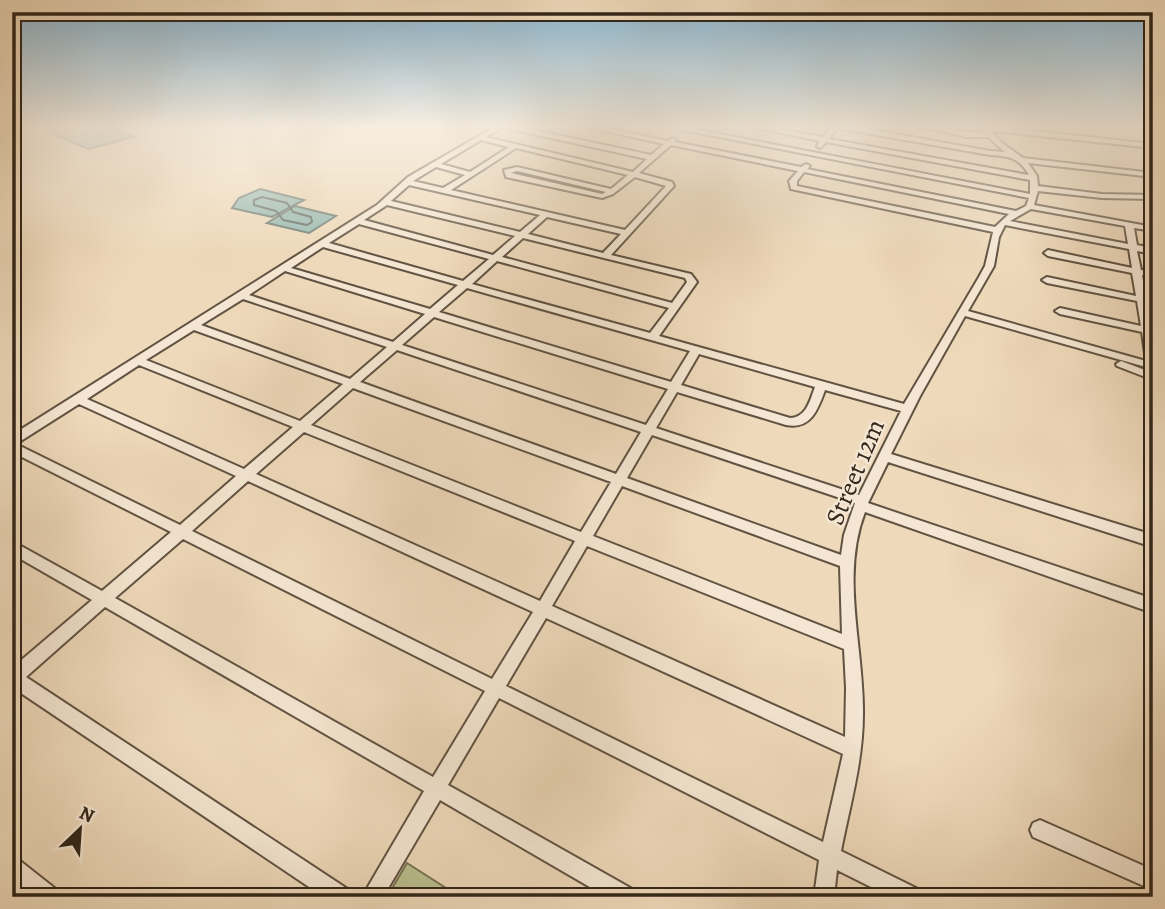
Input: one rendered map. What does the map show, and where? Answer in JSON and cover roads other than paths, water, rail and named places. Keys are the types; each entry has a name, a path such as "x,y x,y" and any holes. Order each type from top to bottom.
{"street":[{"path":"12,441 357,221 385,202 407,182 429,168"},
{"path":"449,168 471,174"},
{"path":"444,191 480,168"},
{"path":"606,256 670,186 662,181 610,168"},
{"path":"612,191 517,169 507,172 509,175 596,196 606,196 641,168"},
{"path":"795,168 1016,213"},
{"path":"886,168 1033,192 1153,197"},
{"path":"922,175 925,168"},
{"path":"959,168 1129,225 1153,229"},
{"path":"1023,168 1033,192"},
{"path":"1104,168 1153,175"},
{"path":"803,170 791,185 1000,226 1153,251"},
{"path":"407,182 627,233"},
{"path":"1000,226 1016,213 1033,192"},
{"path":"385,202 688,276 692,282 653,337"},
{"path":"342,897 13,678 546,214"},
{"path":"357,221 673,306"},
{"path":"962,312 1152,366 1148,301 1138,272 1129,225"},
{"name":"Street 12m","path":"824,897 852,749 855,695 848,564 850,542 862,504 907,409 986,274 993,238 1000,226"},
{"path":"321,244 907,409"},
{"path":"1048,253 1153,275"},
{"path":"284,268 799,424 806,420 821,385"},
{"path":"1047,280 1148,301"},
{"path":"241,295 648,430 1153,606"},
{"path":"1060,311 1150,331"},
{"path":"193,326 848,564"},
{"path":"372,897 696,350"},
{"path":"1092,351 1153,377"},
{"path":"138,361 851,645"},
{"path":"78,399 852,749"},
{"path":"12,447 913,897"},
{"path":"884,456 1153,541"},
{"path":"12,547 627,897"},
{"path":"1040,830 1153,880"},
{"path":"12,867 50,897"}],"water":[{"path":"260,189 304,200 272,217 232,208 239,198"},
{"path":"295,206 336,216 309,233 267,223"}]}
